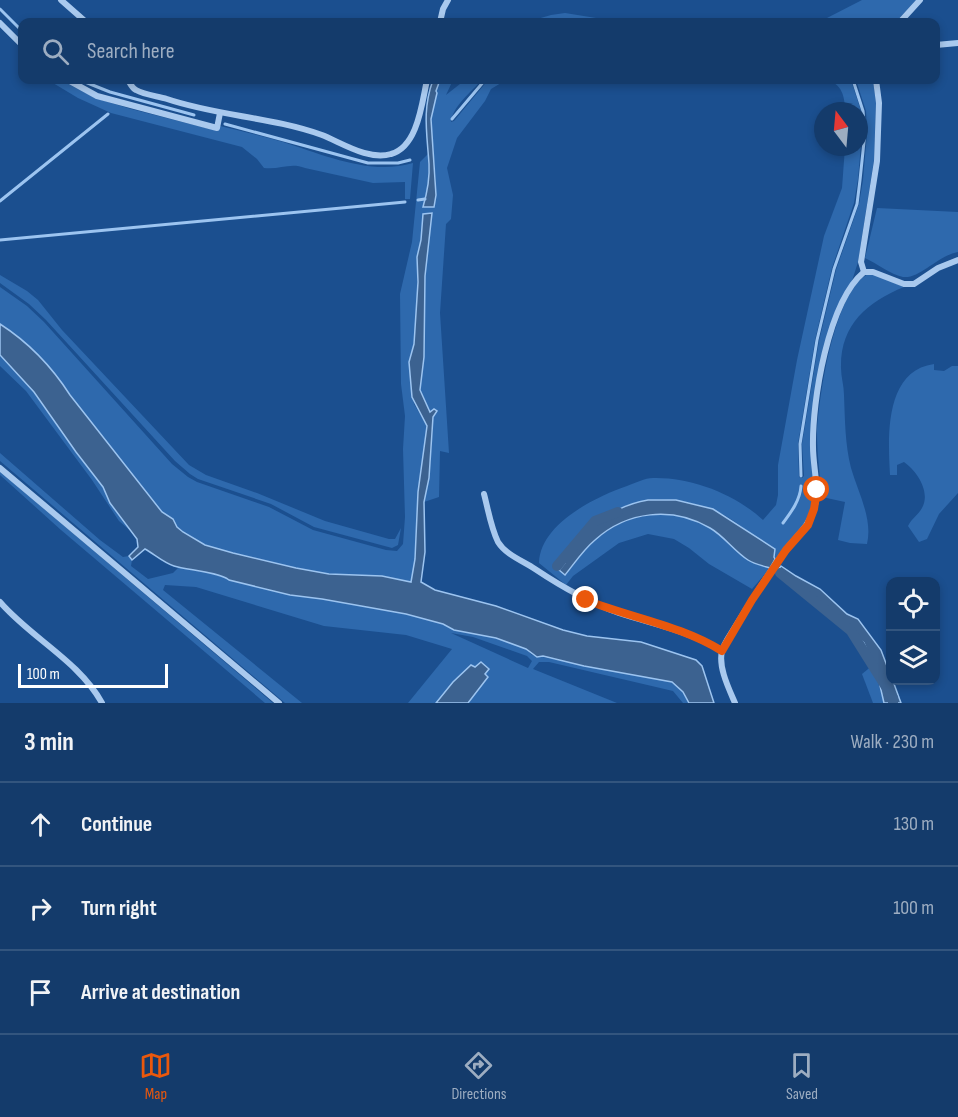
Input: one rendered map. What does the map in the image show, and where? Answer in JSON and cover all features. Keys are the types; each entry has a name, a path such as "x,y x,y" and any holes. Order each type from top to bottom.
{"street":[{"path":"61,0 81,18"},
{"path":"441,18 448,0"},
{"path":"904,18 920,0"},
{"path":"0,23 18,41"},
{"path":"940,45 958,43"},
{"path":"75,84 97,96 217,128 220,113"},
{"path":"131,84 135,89 178,103 300,129 375,154 392,154 406,145 415,128 426,84"},
{"path":"864,272 861,262 877,160 879,103 877,84"},
{"path":"735,703 725,679 722,651 752,600 780,559 808,525 814,509 817,490 813,436 817,391 837,313 848,290 864,272 873,272 904,284 914,284 938,268 958,260"},
{"path":"0,468 279,703"},
{"path":"484,494 498,541 504,550 566,590 586,600 695,636 722,651"},
{"path":"0,602 19,623 78,673 102,703"}],"shaded area":[{"path":"862,0 916,0 900,18 827,18"},
{"path":"565,13 596,18 541,18"},
{"path":"55,84 69,84 95,98 131,109 218,131 220,126 348,162 381,167 413,163 410,199 405,199 405,182 373,183 300,166 264,168 242,147 111,113"},
{"path":"432,84 439,84 431,119 436,195 434,207 423,207 429,175 426,112"},
{"path":"438,84 451,84 446,95 460,84 478,84 459,105 451,122 485,84 499,84 491,89 485,101 457,138 447,168 453,195 451,219 446,224 440,313 449,453 440,451 439,497 424,502 429,478 433,417 420,390 424,357 425,276 431,213 423,214 417,257 417,312 411,354 411,384 414,404 427,426 418,492 412,582 382,576 329,574 205,545 183,532 173,519 162,512 47,365 30,347 0,324 0,287 27,306 44,322 172,464 188,477 269,507 313,530 397,551 403,544 405,517 403,449 405,416 401,384 400,294 412,242 420,162 428,154 429,178 424,207 434,206 436,182 431,119 437,94 435,91"},
{"path":"836,84 852,84 858,102 844,102 842,91"},
{"path":"857,84 874,84 876,103 874,160 858,262 852,281 835,312 815,391 814,490 812,508 806,524 775,559 775,549 713,510 700,505 671,500 642,501 616,510 581,535 560,570 565,575 583,552 608,530 637,517 653,514 669,514 700,522 714,530 748,560 770,568 752,589 709,564 674,539 648,534 619,543 573,576 566,585 539,563 542,549 549,536 559,524 585,505 637,482 653,478 667,478 697,484 739,502 763,520 776,505 778,465 797,360 824,236 842,188 844,156 860,156 854,203 832,268 815,340 798,444 799,477 802,478 804,476 802,444 819,341 836,270 859,204 865,156 868,156 868,102 863,102"},
{"path":"877,208 958,212 958,252 950,254 909,277 899,276 865,258"},
{"path":"432,213 425,276 424,357 420,390 430,412 434,409 437,411 433,417 429,478 424,502 425,552 421,582 435,590 496,606 563,630 587,636 641,642 696,660 702,666 714,703 689,703 683,692 672,682 543,656 537,657 526,649 496,638 454,630 443,624 406,614 290,595 229,580 211,573 174,566 145,549 132,560 129,556 138,547 137,539 110,503 103,487 34,392 0,355 0,324 30,347 47,365 162,512 173,519 183,532 205,545 329,574 382,576 411,582 415,559 418,492 427,426 412,397 409,362 414,344 418,282 417,257 423,214"},
{"path":"868,274 904,287 878,300 858,317 845,339 842,353 841,371 848,450 851,468 866,515 867,544 838,540 845,502 822,497 817,433 825,371 837,322 856,284"},
{"path":"0,275 38,300 62,330 189,465 206,475 325,521 389,539 395,539 401,528 398,545 392,548 314,527 271,504 198,479 190,474 175,461 46,320 29,304 0,283"},
{"path":"0,355 34,392 103,487 110,503 132,532 119,521 92,480 26,391 0,366"},
{"path":"934,364 934,370 944,371 952,366 958,366 958,493 939,514 927,539 919,542 908,526 922,508 924,489 918,476 904,462 897,465 897,475 890,475 890,425 898,392 906,379 918,369"},
{"path":"0,453 100,540 123,557 129,556 132,560 131,566 148,579 173,573 179,567 290,595 406,614 443,624 454,630 496,638 526,649 532,655 672,682 684,692 689,703 683,703 673,691 549,662 539,662 533,669 617,703 468,703 488,677 471,665 436,703 408,703 452,649 406,635 324,626 196,587 165,585 163,590 302,703 285,703 0,461","holes":["451,633 473,637 527,656 532,661 528,668"]},
{"path":"0,471 273,703 265,703 61,530 0,475"},
{"path":"648,500 676,500 713,509 775,549 775,559 770,568 756,564 710,528 695,521 665,514 635,518 621,523 595,540 565,575 559,570 565,563 562,560 564,555 591,527 623,507"},
{"path":"781,566 820,589 847,614 858,619 881,650 886,663 886,685 894,685 901,703 884,703 878,677 864,643 841,619 776,572"},
{"path":"481,662 489,669 485,674 488,677 468,703 436,703 471,665 475,667"},
{"path":"873,665 884,703 873,703 862,674"}],"waterway":[{"path":"0,9 18,27"},
{"path":"90,84 110,92 194,115"},
{"path":"452,119 482,84"},
{"path":"801,476 800,444 817,340 834,269 857,204 865,132 863,111 854,84"},
{"path":"0,201 108,114"},
{"path":"225,124 368,163 398,163 410,160"},
{"path":"418,200 425,199"},
{"path":"0,240 405,202"},
{"path":"783,523 797,501 801,486"},
{"path":"557,566 595,521 618,512"},
{"path":"780,573 851,631 893,698 893,703"}],"route":[{"path":"586,600 695,636 722,651 752,600 786,550 808,525 814,509 817,490"}]}
